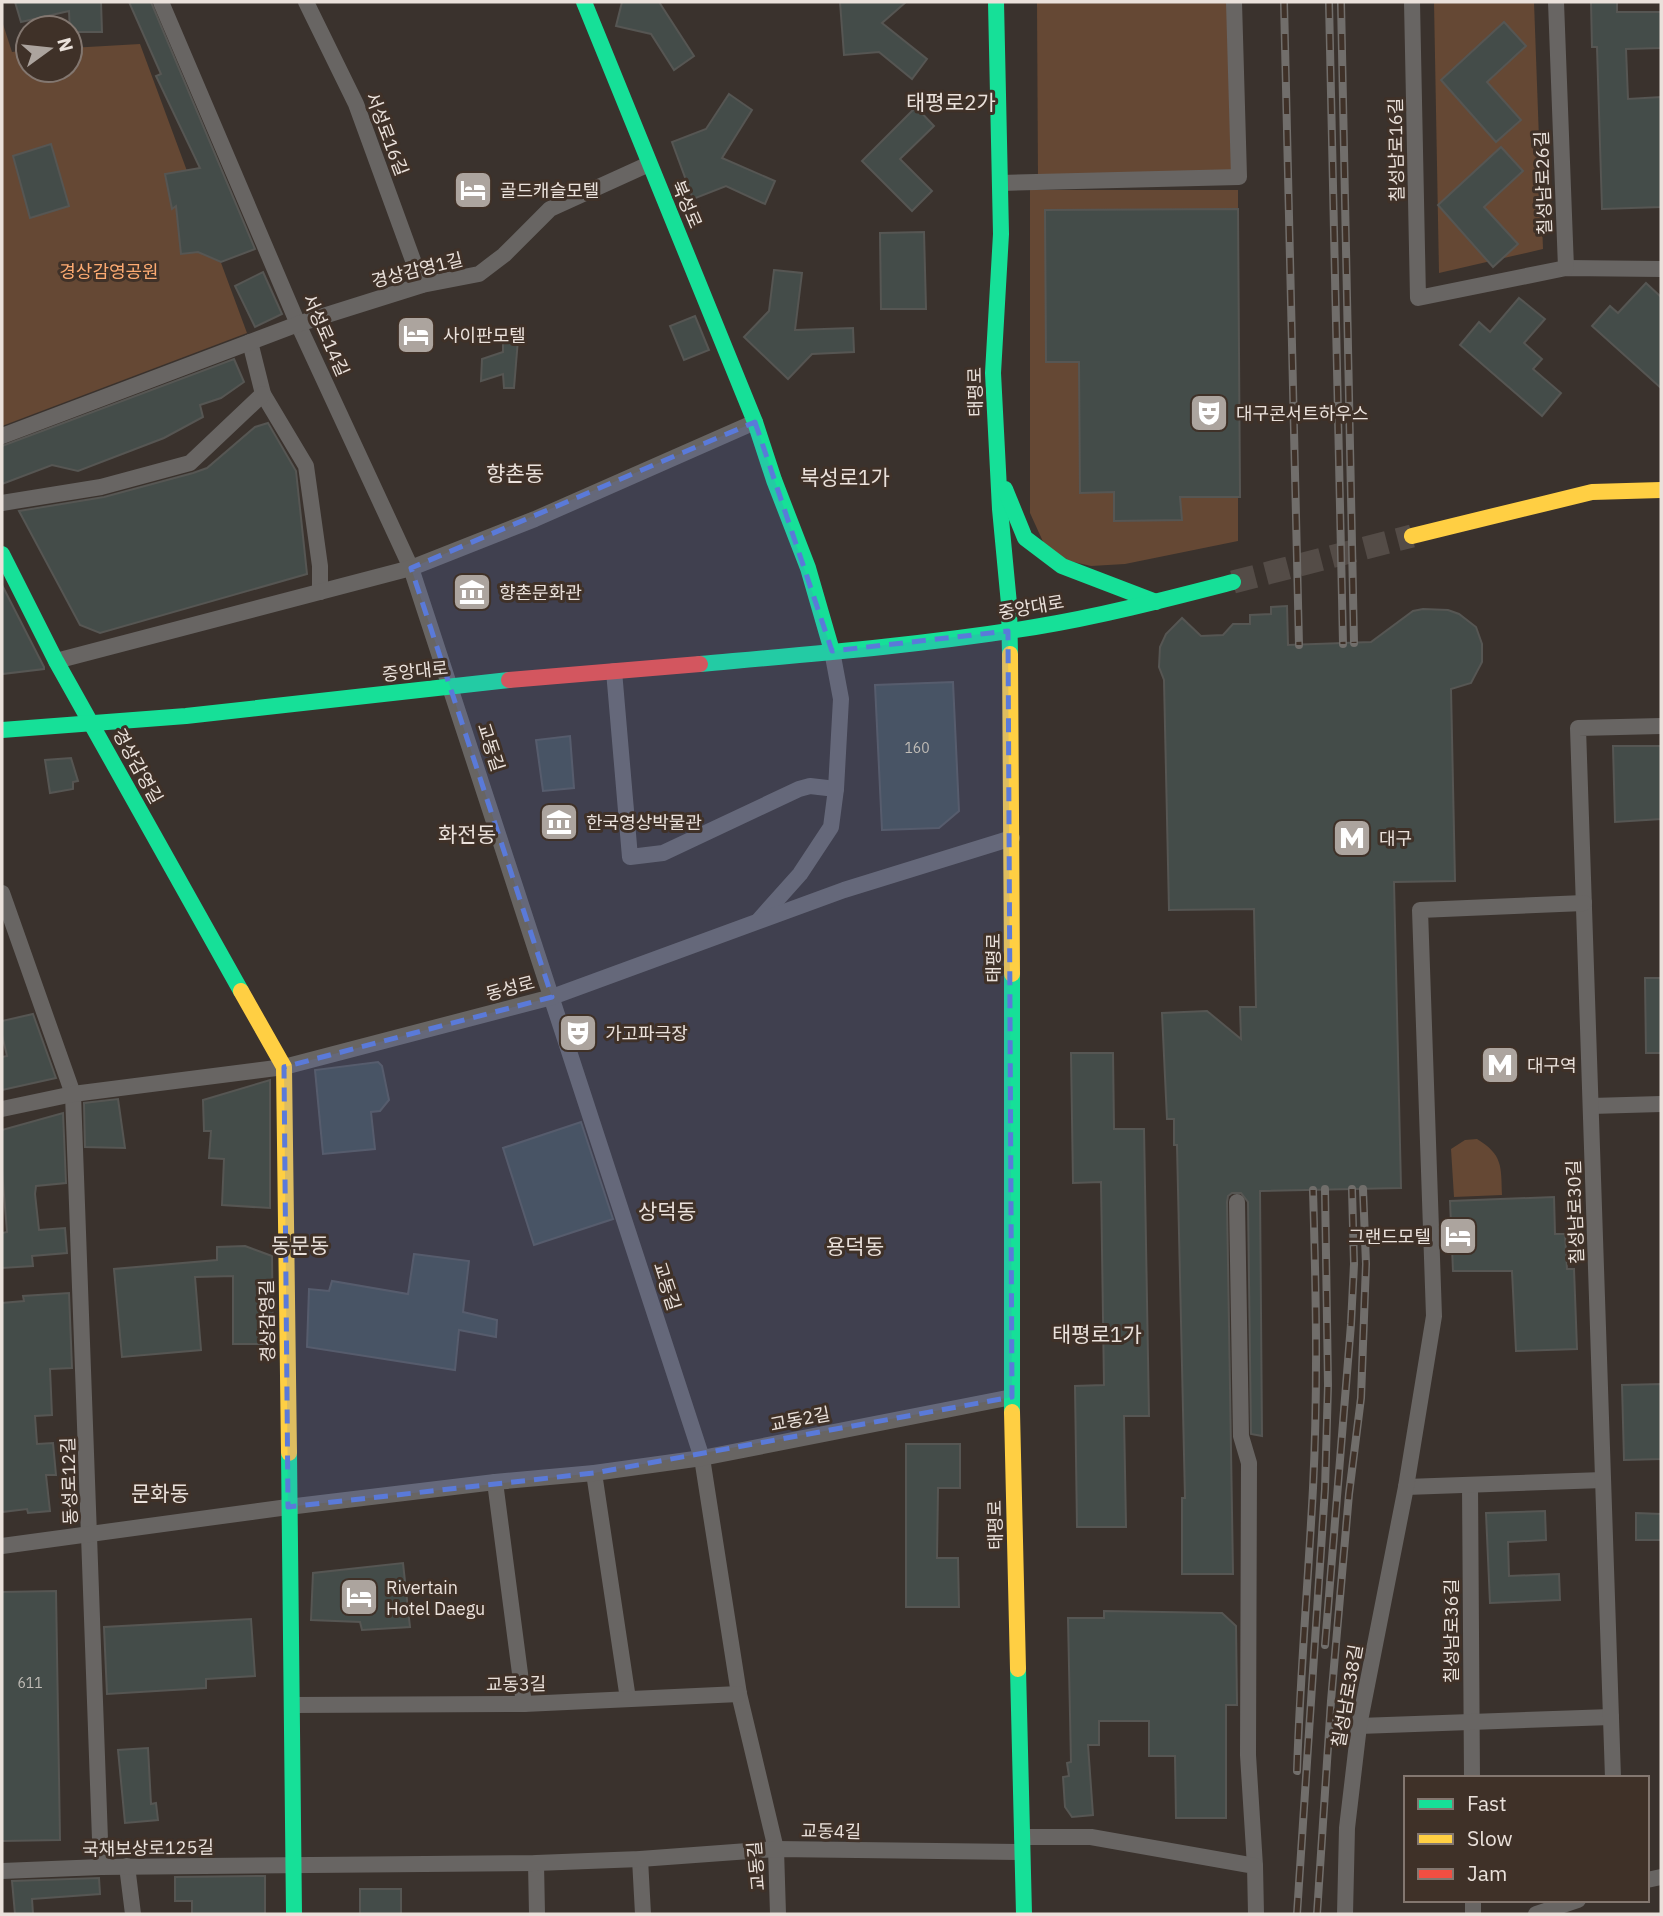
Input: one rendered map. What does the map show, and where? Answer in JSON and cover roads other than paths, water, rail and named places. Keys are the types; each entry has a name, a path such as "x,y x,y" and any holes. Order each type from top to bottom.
{"main road":[{"name":"북성로","path":"584,2 755,422 808,568 832,651"},
{"name":"태평로","path":"996,2 1001,234 993,373 1009,604 1012,838 1012,1397 1024,1914"},
{"path":"998,470 1025,538 1066,568 1156,602"},
{"path":"1412,536 1592,492 1661,490"},
{"name":"경상감영길","path":"2,554 56,660 284,1067 294,1914"},
{"name":"중앙대로","path":"2,730 94,726 1008,631 1156,602 1233,582"}],"street":[{"name":"서성로14길","path":"161,2 298,324 411,568 450,687"},
{"name":"서성로16길","path":"306,2 356,104 422,285"},
{"path":"1000,183 1239,177 1234,2"},
{"name":"칠성남로16길","path":"1412,2 1418,298 1566,268"},
{"name":"칠성남로26길","path":"1556,2 1566,268"},
{"name":"경상감영1길","path":"2,436 298,324 422,285 479,274 503,255 550,209 649,164"},
{"path":"1566,268 1661,269"},
{"path":"250,342 263,394 306,466 320,566 320,592"},
{"path":"2,503 102,487 190,464 263,394"},
{"path":"56,660 411,568 535,519 755,422"},
{"path":"758,921 800,874 831,827 841,699 832,651"},
{"path":"614,671 630,857 663,853 799,789 810,786 836,789"},
{"name":"교동길","path":"450,687 702,1458 739,1694 776,1849 778,1914"},
{"name":"칠성남로30길","path":"1613,1776 1578,728 1661,726"},
{"name":"동성로","path":"2,1109 73,1094 284,1067 552,997 844,890 1012,838"},
{"path":"2,893 73,1094"},
{"name":"칠성남로38길","path":"1345,1914 1347,1828 1359,1726 1406,1487 1434,1316 1420,910 1584,903"},
{"name":"동성로12길","path":"73,1094 102,1867"},
{"path":"1591,1106 1661,1104"},
{"path":"1237,1202 1241,1436 1249,1463 1248,1755 1256,1914"},
{"name":"교동2길","path":"2,1546 288,1507 495,1482 594,1474 702,1458 1012,1397"},
{"path":"594,1474 628,1699"},
{"path":"1406,1487 1603,1480"},
{"path":"495,1482 524,1704"},
{"name":"칠성남로36길","path":"1470,1485 1472,1776"},
{"name":"교동3길","path":"293,1705 524,1704 739,1694"},
{"path":"1359,1726 1611,1717"},
{"name":"교동4길","path":"294,1866 536,1863 776,1849 1022,1844 1091,1837 1255,1866"},
{"path":"640,1859 643,1914"},
{"path":"536,1863 537,1914"},
{"path":"127,1866 132,1914"},
{"name":"국채보상로125길","path":"2,1871 127,1866 294,1866"},
{"path":"1536,1914 1572,1902"}],"tunnel":[{"path":"1233,582 1412,536"}],"railway":[{"path":"1284,2 1299,645"},
{"path":"1329,2 1343,644"},
{"path":"1341,2 1354,643"},
{"path":"1297,1914 1325,1489 1328,1385 1325,1189"},
{"path":"1325,1645 1351,1324 1354,1264 1352,1189"},
{"path":"1317,1914 1331,1701 1349,1494 1361,1398 1366,1264 1363,1189"},
{"path":"1297,1771 1315,1451 1313,1190"}],"place":[{"name":"골드캐슬모텔","path":"473,190"},
{"name":"사이판모텔","path":"416,335"},
{"name":"대구콘서트하우스","path":"1209,413"},
{"name":"향촌문화관","path":"472,592"},
{"name":"한국영상박물관","path":"559,822"},
{"name":"대구","path":"1352,838"},
{"name":"가고파극장","path":"578,1033"},
{"name":"대구역","path":"1500,1065"},
{"name":"그랜드모텔","path":"1458,1236"},
{"name":"Rivertain Hotel Daegu","path":"359,1597"}],"district":[{"name":"태평로2가","path":"951,102"},
{"name":"향촌동","path":"515,473"},
{"name":"북성로1가","path":"845,477"},
{"name":"화전동","path":"467,834"},
{"name":"상덕동","path":"667,1211"},
{"name":"동문동","path":"300,1245"},
{"name":"용덕동","path":"855,1246"},
{"name":"태평로1가","path":"1097,1334"},
{"name":"문화동","path":"160,1493"}],"park label":[{"name":"경상감영공원","path":"109,271"}]}
